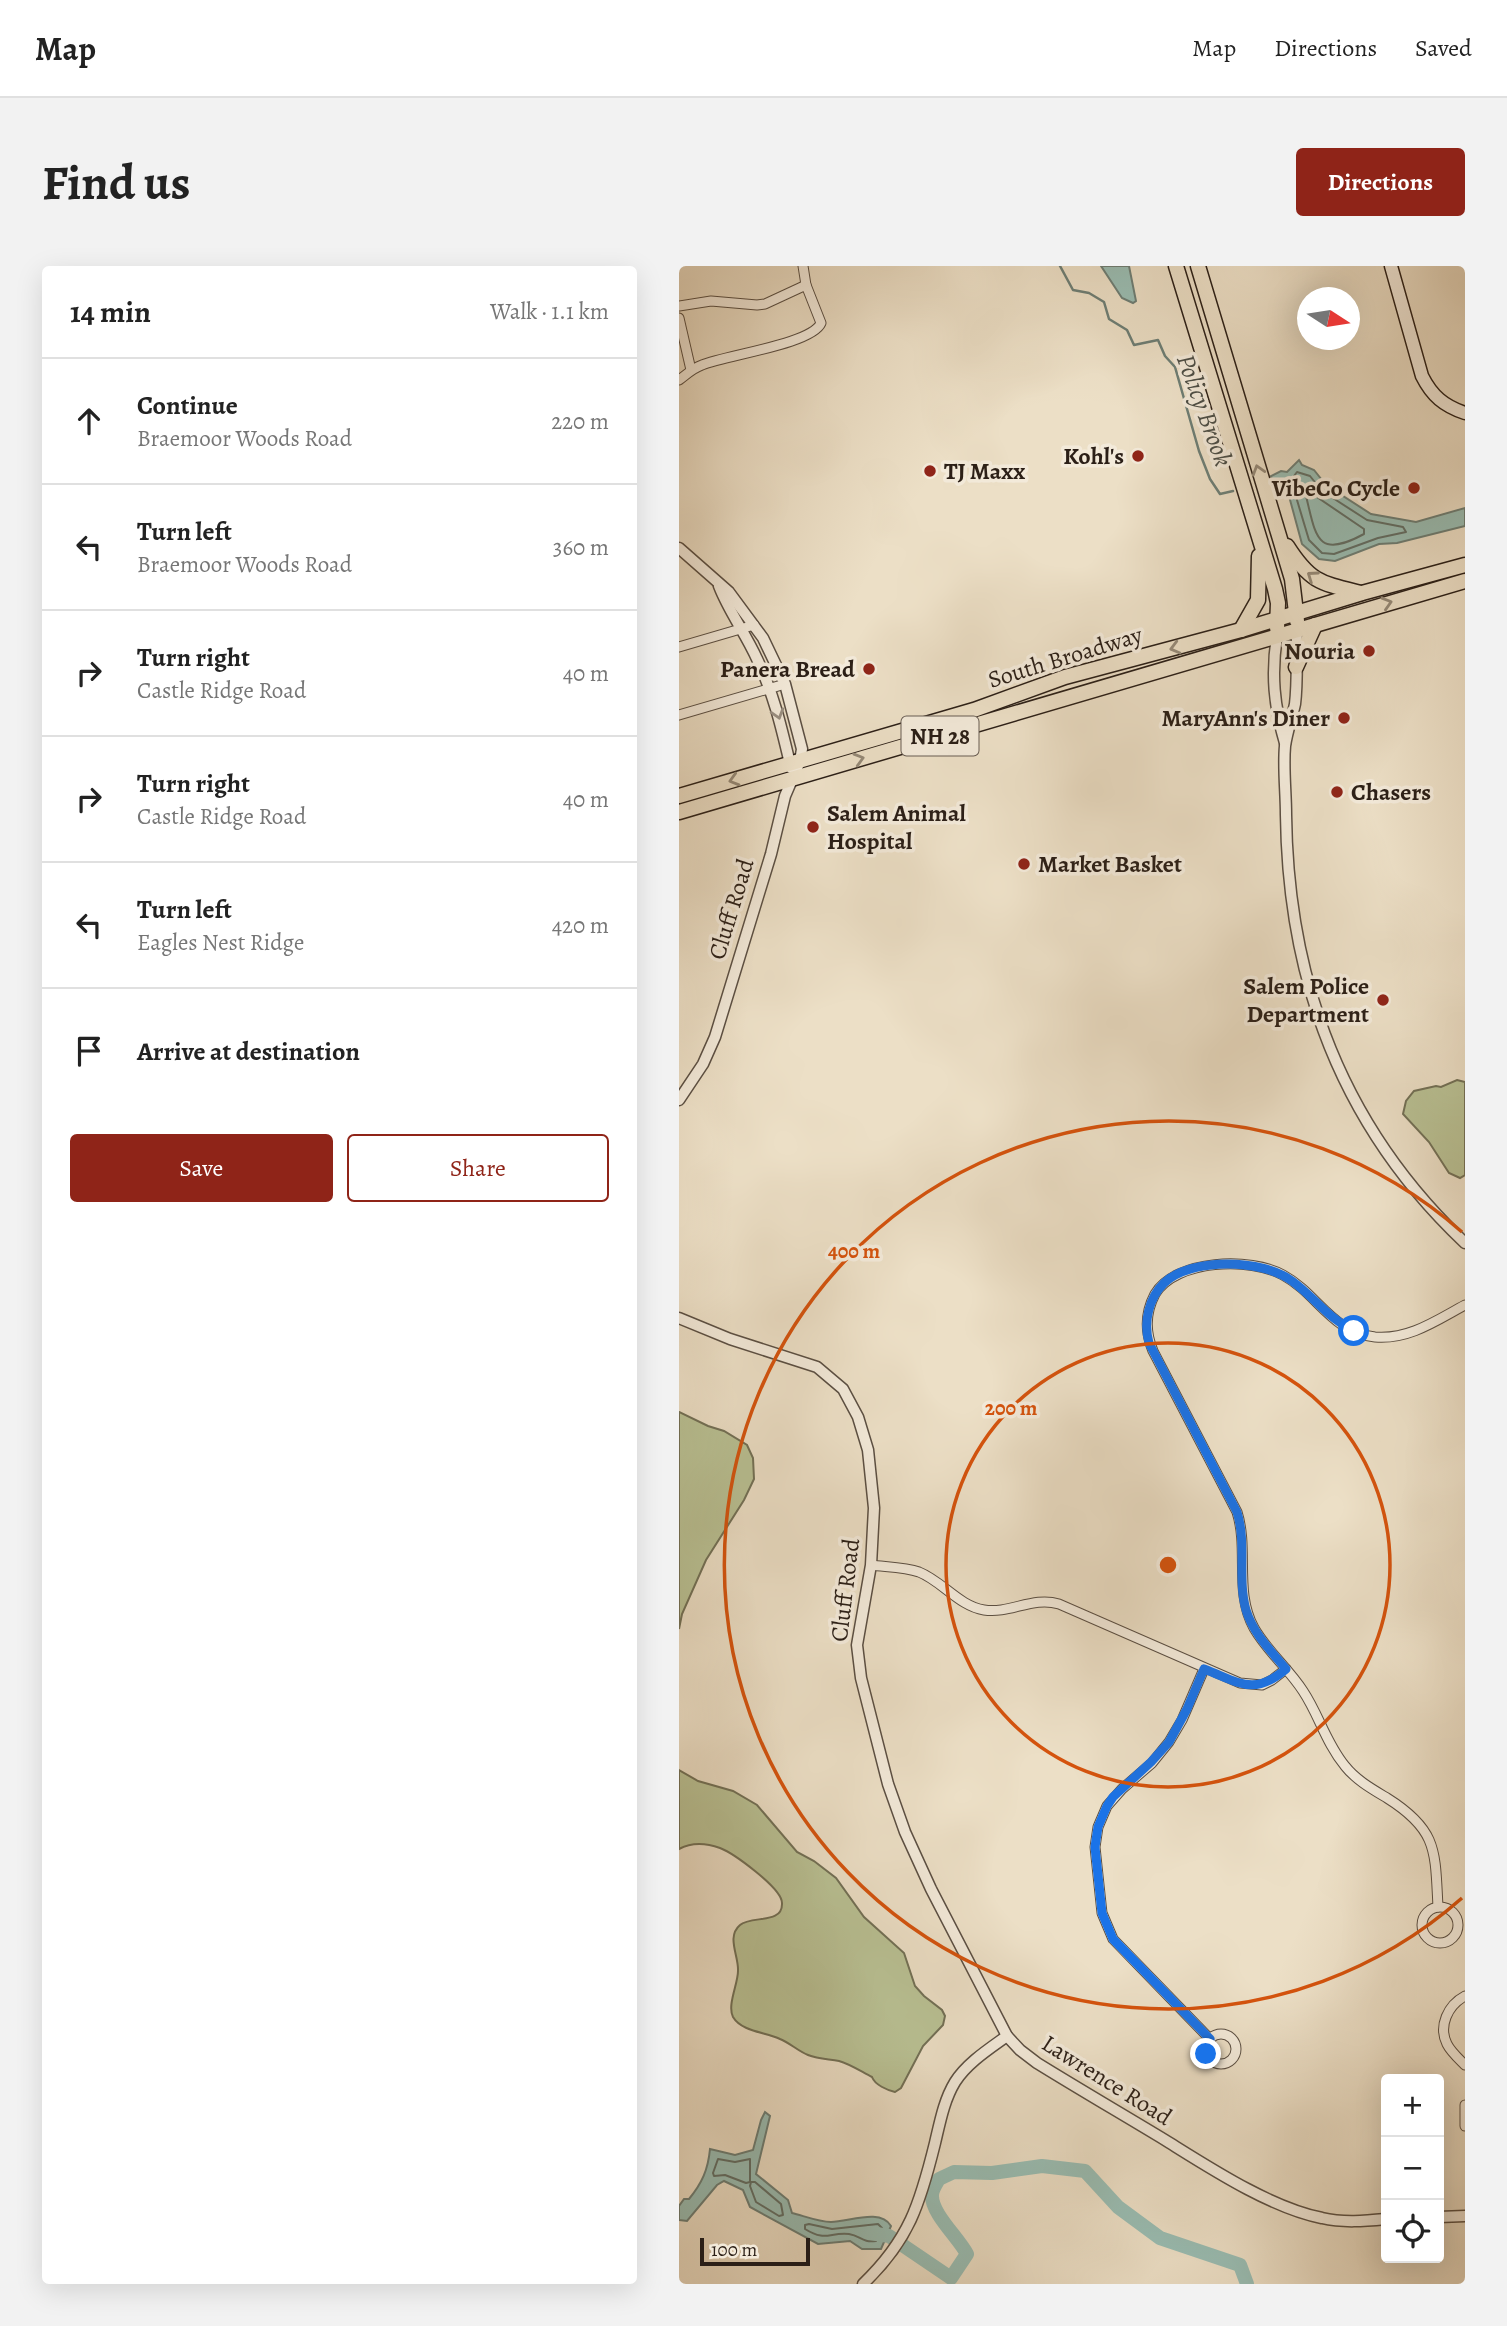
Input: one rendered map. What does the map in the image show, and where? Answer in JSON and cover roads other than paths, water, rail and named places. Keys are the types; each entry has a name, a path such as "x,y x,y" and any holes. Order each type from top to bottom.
{"main road":[{"path":"1176,266 1275,589 1277,636"},
{"path":"1198,266 1292,579 1297,630"},
{"path":"1209,302 1210,266"},
{"path":"1391,266 1427,388 1437,399 1460,410"},
{"path":"1241,630 1255,609 1259,594 1257,534"},
{"path":"1278,535 1296,561 1314,579 1362,593"},
{"name":"South Broadway","path":"679,812 794,768 974,710 1065,677 1278,620 1362,593 1465,565"},
{"name":"South Broadway","path":"679,796 794,768 1277,636 1465,581"},
{"path":"1296,667 1315,625"}],"street":[{"path":"679,380 704,364 767,349 817,330 821,323 806,285 803,266"},
{"path":"679,306 711,301 765,304 806,285"},
{"path":"679,318 691,370"},
{"path":"679,548 729,592 763,638 785,684 801,740 794,768"},
{"path":"719,585 770,689 794,768"},
{"path":"679,647 754,625"},
{"path":"1285,745 1295,703 1297,630"},
{"path":"1277,636 1274,656 1275,708 1285,745 1289,885 1303,969 1317,1014 1342,1076 1379,1140 1423,1200 1465,1243"},
{"path":"679,715 785,684"},
{"name":"Cluff Road","path":"679,1100 703,1064 715,1037 771,854 794,768"},
{"path":"1438,1907 1435,1863 1427,1833 1408,1812 1361,1782 1346,1768 1329,1744 1304,1693 1260,1637 1246,1609 1241,1529 1234,1505 1149,1343 1147,1318 1154,1297 1166,1282 1188,1269 1215,1265 1256,1266 1276,1272 1292,1280 1343,1326 1377,1337 1411,1333 1465,1305"},
{"name":"Cluff Road","path":"679,1318 730,1339 806,1362 827,1373 843,1389 861,1424 871,1471 874,1522 871,1565 858,1631 861,1678 888,1784 917,1860 1007,2036"},
{"path":"871,1565 920,1572 968,1604 984,1610 1040,1601 1059,1604 1204,1669 1251,1685 1267,1683 1286,1669"},
{"path":"1204,1669 1169,1742 1107,1806 1098,1827 1095,1847 1102,1913 1113,1939 1210,2039"},
{"path":"1438,1907 1450,1910 1458,1922 1454,1936 1442,1943 1431,1940 1422,1927 1427,1912 1438,1907"},
{"path":"1465,1996 1449,2010 1444,2027 1446,2041 1465,2065"},
{"name":"Lawrence Road","path":"863,2284 888,2258 910,2225 925,2182 945,2103 954,2083 968,2067 1007,2036 1029,2058 1051,2072 1199,2161 1283,2205 1324,2219 1381,2220"},
{"path":"1465,2105 1465,2126"},
{"path":"1444,2217 1465,2216"}],"water":[{"path":"1101,266 1129,266 1136,301 1133,303 1122,298"},
{"path":"1299,460 1302,465 1314,470 1326,485 1371,514 1416,522 1465,508 1465,526 1397,543 1379,544 1335,561 1319,559 1302,544 1286,485 1273,487 1271,476 1281,471 1287,472"},
{"path":"765,2112 770,2116 756,2174 788,2200 792,2213 826,2222 864,2217 886,2221 891,2226 881,2249 862,2249 850,2241 818,2244 750,2207 743,2190 724,2181 717,2185 687,2221 679,2220 679,2206 684,2199 689,2199 701,2182 710,2149 735,2155 753,2150"}],"waterway":[{"name":"Policy Brook","path":"1060,266 1073,290 1089,293 1104,302 1109,319 1127,330 1134,345 1158,340 1165,356 1175,367 1199,451 1210,479 1220,494 1233,491"},
{"path":"870,2233 889,2236 951,2278 967,2254 940,2217 933,2202 933,2191 939,2179 954,2172 992,2173 1042,2166 1085,2171 1118,2207 1160,2238 1240,2265 1247,2284"}],"place":[{"name":"Kohl's","path":"1138,456"},
{"name":"TJ Maxx","path":"930,471"},
{"name":"VibeCo Cycle","path":"1414,488"},
{"name":"Nouria","path":"1369,651"},
{"name":"Panera Bread","path":"869,669"},
{"name":"MaryAnn's Diner","path":"1344,718"},
{"name":"Chasers","path":"1337,792"},
{"name":"Salem Animal Hospital","path":"813,827"},
{"name":"Market Basket","path":"1024,864"},
{"name":"Salem Police Department","path":"1383,1000"}]}
